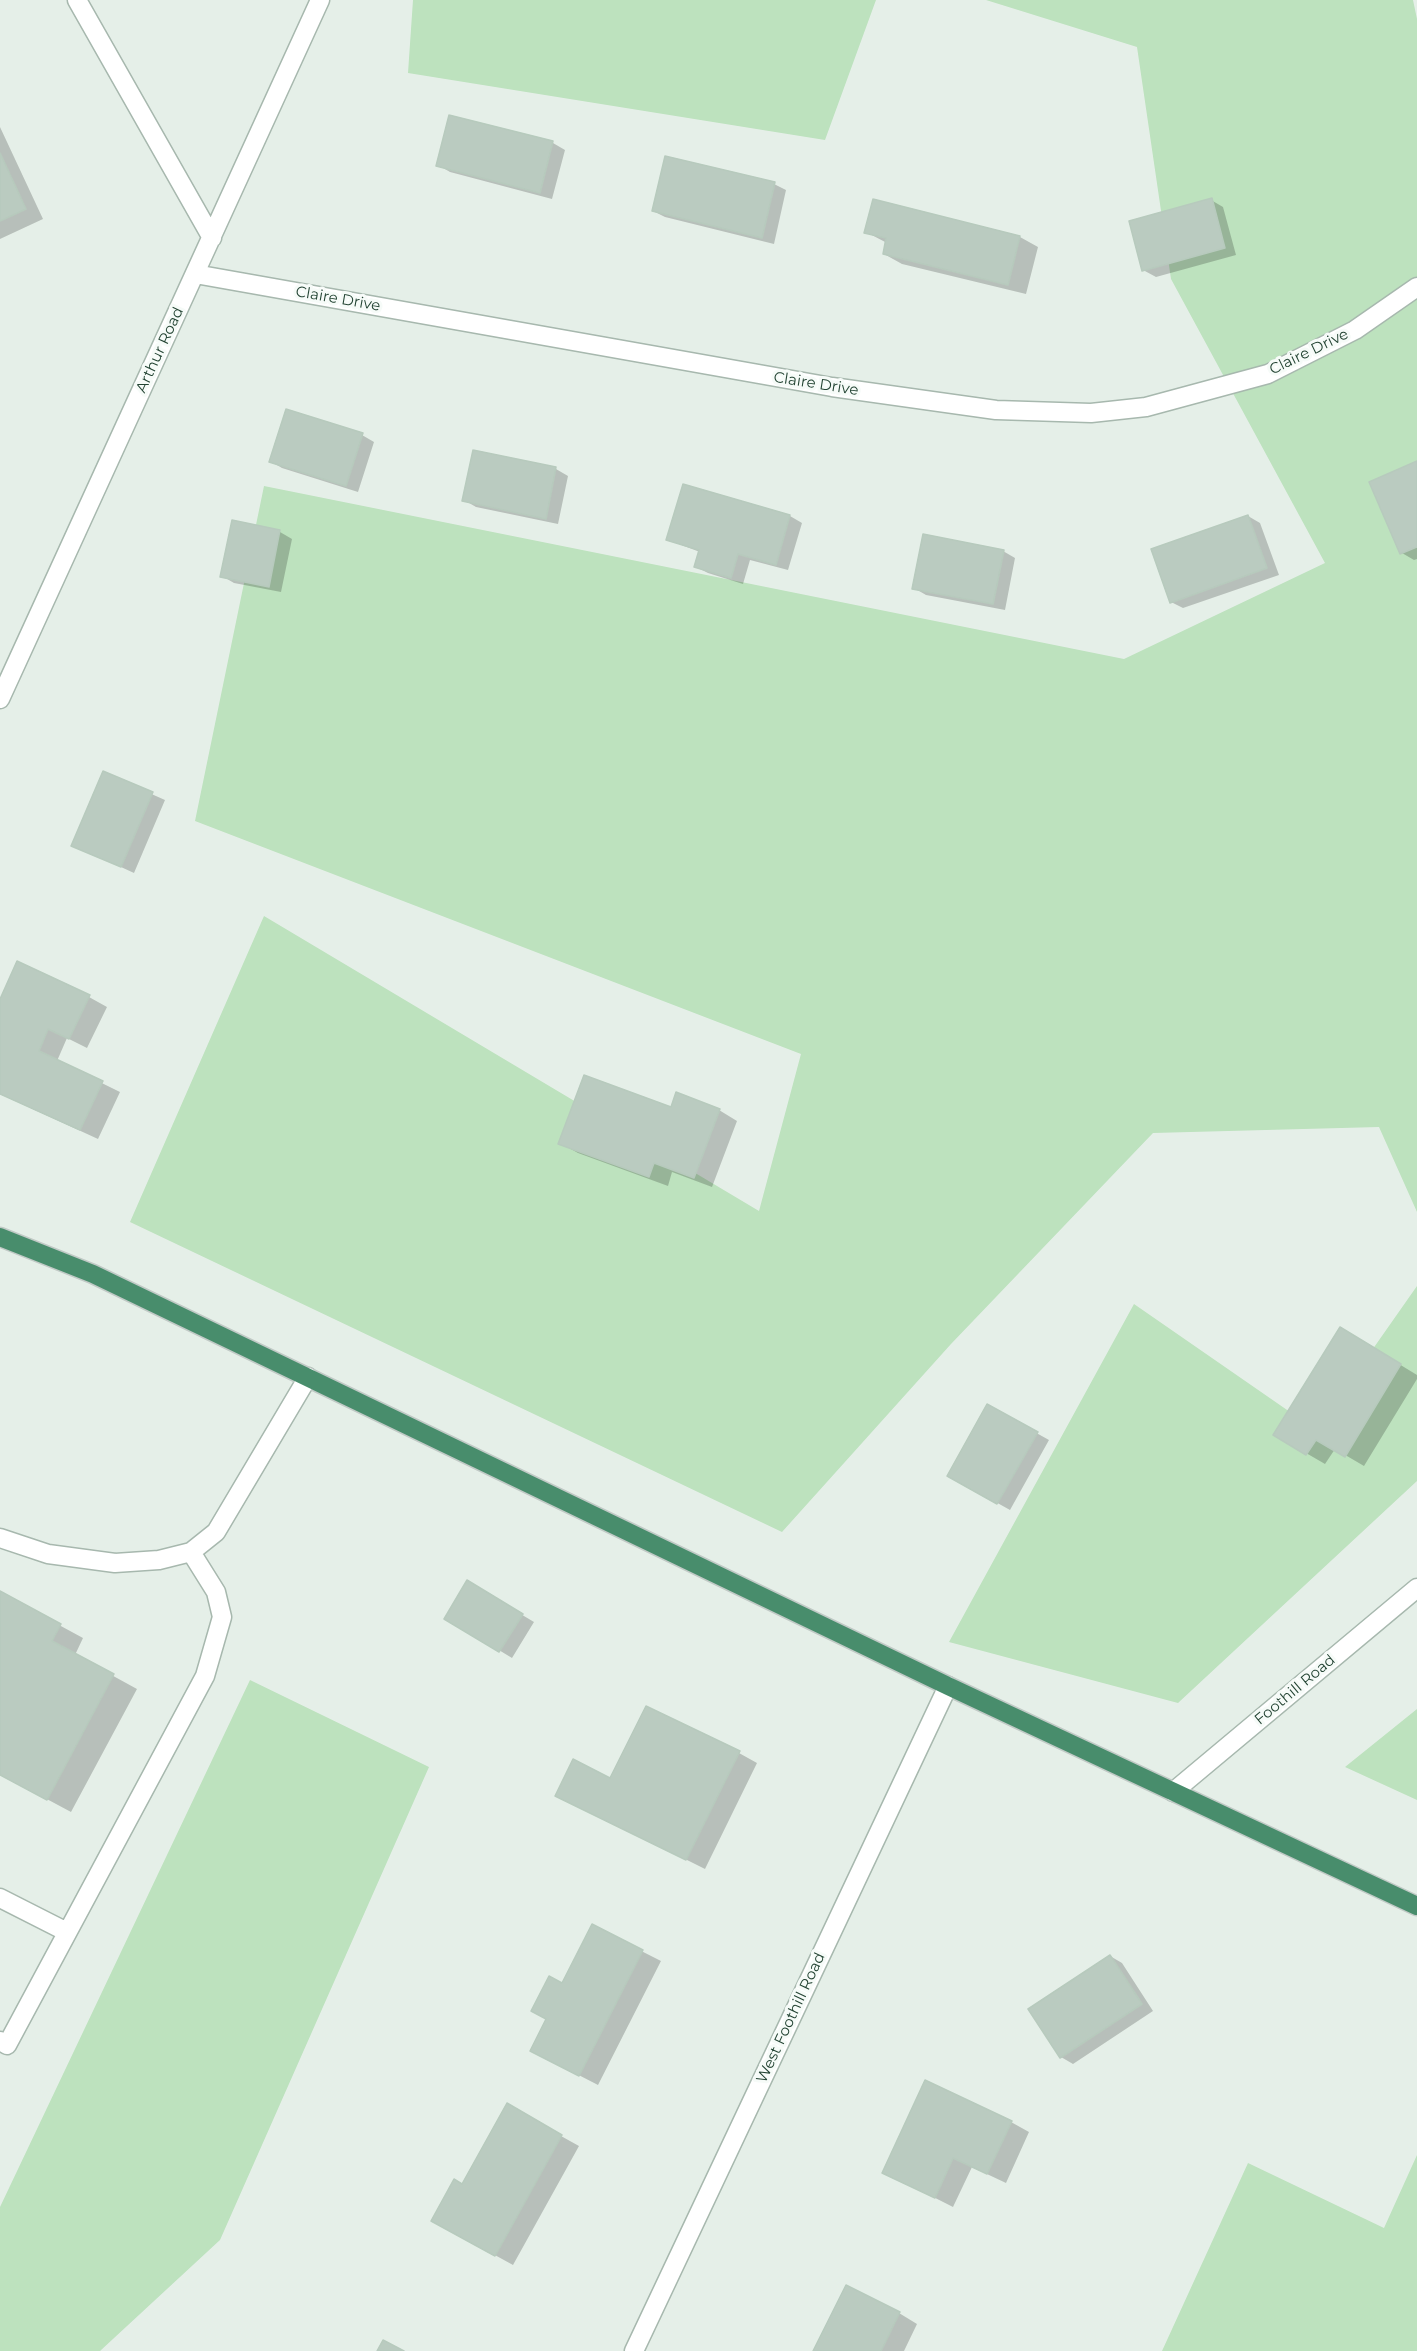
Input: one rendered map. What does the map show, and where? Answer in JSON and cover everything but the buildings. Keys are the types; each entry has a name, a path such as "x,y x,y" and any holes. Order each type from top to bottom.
{"highway":[{"path":"0,1237 93,1274 948,1686 1417,1906"}],"street":[{"path":"76,0 212,238"},
{"name":"Arthur Road","path":"0,699 320,0"},
{"name":"Claire Drive","path":"195,274 832,387 996,410 1091,413 1146,407 1268,374 1355,330 1417,287"},
{"path":"0,1538 48,1554 114,1563 159,1560 191,1552 216,1532 308,1377"},
{"path":"2,2049 205,1676 222,1617 216,1592 191,1552"},
{"name":"Foothill Road","path":"1173,1792 1417,1588"},
{"name":"West Foothill Road","path":"634,2351 948,1686"},
{"path":"0,1898 67,1932"}],"green space":[{"path":"413,0 876,0 825,140 408,73"},
{"path":"986,0 1413,0 1417,19 1417,1212 1379,1127 1153,1133 951,1344 782,1532 130,1222 264,916 759,1211 801,1054 195,821 264,486 1124,659 1325,563 1171,279 1137,47"},
{"path":"1417,1286 1417,1481 1178,1703 949,1642 1134,1304 1316,1430"},
{"path":"250,1680 429,1767 220,2240 100,2351 0,2351 0,2207"},
{"path":"1417,1709 1417,1800 1345,1767"},
{"path":"1417,2155 1417,2351 1162,2351 1248,2163 1384,2228"}]}
